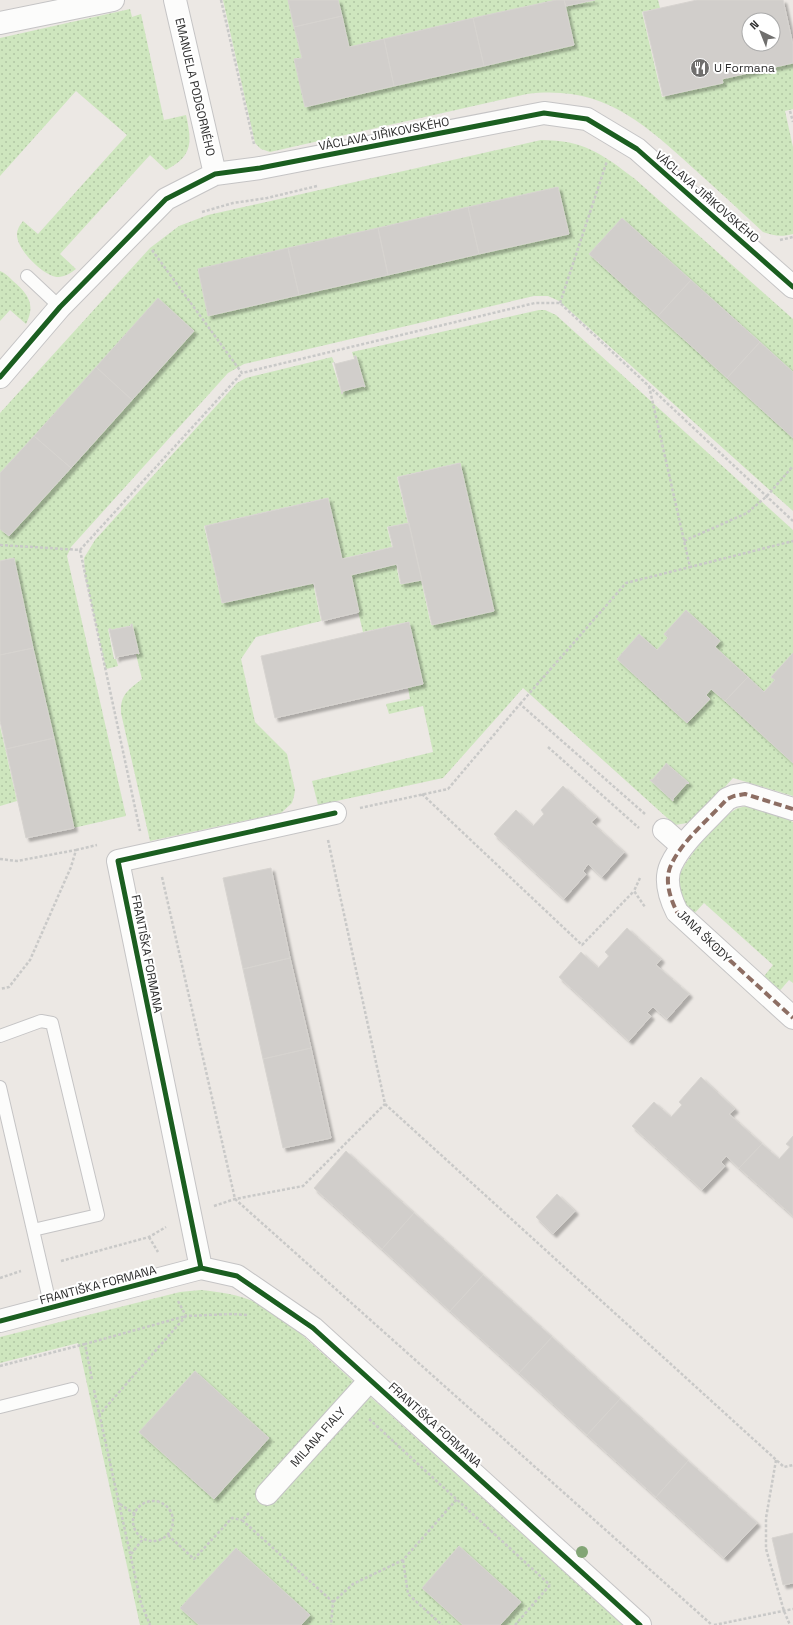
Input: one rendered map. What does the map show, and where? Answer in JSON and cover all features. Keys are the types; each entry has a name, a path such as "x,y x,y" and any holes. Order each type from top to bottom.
{"street":[{"path":"0,23 113,0"},
{"name":"EMANUELA PODGORNÉHO","path":"175,0 215,174"},
{"name":"VÁCLAVA JIŘIKOVSKÉHO","path":"0,377 60,307 166,199 215,174 260,168 544,113 587,119 637,149 793,287"},
{"path":"772,267 793,263"},
{"name":"JANA ŠKODY","path":"793,809 744,794 734,796 727,800 682,846 670,866 668,887 671,900 677,912 793,1018"},
{"name":"FRANTIŠKA FORMANA","path":"201,1268 118,861 329,815"},
{"path":"664,830 682,846"},
{"name":"FRANTIŠKA FORMANA","path":"0,1321 201,1268 236,1276 313,1328 640,1625"},
{"name":"MILANA FIALY","path":"267,1494 370,1380"}],"lane":[{"path":"27,276 60,307"},
{"path":"0,1036 41,1021 52,1023 98,1215 33,1230"},
{"path":"0,1087 51,1308"},
{"path":"0,1407 72,1389"}],"path":[{"path":"221,0 260,168"},
{"path":"790,111 793,122"},
{"path":"560,303 608,156"},
{"path":"197,214 232,203 267,198 321,185"},
{"path":"149,244 242,372"},
{"path":"80,550 242,372 535,303 560,303 793,520"},
{"path":"649,386 690,567"},
{"path":"684,541 746,512 767,496 793,466"},
{"path":"793,541 626,583 448,789 329,815 386,1104 776,1460 784,1467 793,1465"},
{"path":"0,545 80,550"},
{"path":"80,550 140,834 156,853 235,1199 713,1625 793,1609"},
{"path":"520,704 664,830"},
{"path":"548,747 642,831"},
{"path":"422,794 582,945 634,891 644,872"},
{"path":"0,859 17,861 76,850 71,867 30,960 9,987 0,989"},
{"path":"634,891 646,909"},
{"path":"177,1299 186,1316"},
{"path":"0,1366 186,1316 232,1314 255,1316"},
{"path":"99,1415 186,1316"},
{"path":"85,1344 99,1415 141,1604 150,1625"},
{"path":"350,1401 550,1585"},
{"path":"776,1460 766,1518 766,1549 784,1611 790,1625"},
{"path":"242,1520 267,1494"},
{"path":"331,1625 333,1602 353,1584 403,1560 457,1499"},
{"path":"148,1502 164,1504 170,1510 173,1518 172,1527 168,1535 161,1540 152,1542 143,1539 136,1532 133,1523 135,1514 140,1506 148,1502"},
{"path":"119,1504 135,1514"},
{"path":"168,1535 194,1559 232,1518 242,1520 333,1602"},
{"path":"130,1554 143,1539"},
{"path":"403,1560 408,1594 442,1625"},
{"path":"515,1625 571,1563"}],"green space":[{"path":"223,0 564,0 565,7 594,0 658,0 660,8 642,12 662,97 721,83 721,79 793,63 793,109 785,111 793,147 793,234 778,236 763,232 656,135 619,110 599,101 577,95 554,93 527,94 270,152 261,149 255,143"},
{"path":"130,9 132,17 141,14 164,120 186,115 189,141 186,154 175,165 166,170 150,155 60,254 76,269 64,276 53,276 33,262 22,248 18,241 17,235 19,227 23,221 38,234 127,135 76,91 0,176 0,38"},
{"path":"541,140 556,141 581,146 592,150 612,162 635,179 793,319 793,511 559,301 548,296 534,296 244,364 228,373 71,547 67,556 126,816 73,828 12,558 0,561 0,413 150,248 179,226 208,215"},
{"path":"0,271 7,275 23,290 29,300 30,311 26,324 10,310 0,321"},
{"path":"539,310 545,310 556,315 793,530 793,796 733,778 693,822 675,825 523,688 443,778 318,805 312,781 433,752 423,706 389,714 386,704 410,699 408,688 423,684 408,622 363,632 349,574 396,564 400,584 421,580 431,625 493,611 459,463 397,477 408,523 387,527 392,547 341,559 327,498 204,526 222,603 313,583 321,621 256,637 241,659 255,722 287,754 295,790 294,796 292,803 281,813 150,841 121,713 122,702 126,693 142,679 131,624 130,626 110,630 108,629 114,659 116,659 118,666 106,669 85,576 84,558 95,540 237,383 246,378 332,357 334,362 332,363 342,394 342,392 362,386 363,387 352,352"},
{"path":"0,726 17,801 0,806"},
{"path":"747,806 765,809 793,822 793,983 789,980 777,994 761,980 773,965 704,903 691,917 685,908 678,887 679,877 682,870 703,840 729,814 737,808"},
{"path":"201,1290 231,1294 245,1298 259,1304 291,1325 623,1625 140,1625 78,1343 0,1363 0,1337 180,1292"}],"building":[{"path":"288,0 338,0 342,16 294,27"},
{"path":"556,0 564,0 574,45 484,66 473,18"},
{"path":"564,0 595,0 566,6"},
{"path":"697,0 783,0 793,45 793,63 722,79 723,83 663,96 643,12"},
{"path":"342,16 349,47 384,39 394,86 305,107 294,59 302,58 294,27"},
{"path":"473,18 484,66 394,86 384,39"},
{"path":"558,187 569,234 479,254 468,207"},
{"path":"468,207 479,254 388,275 378,228"},
{"path":"622,218 691,280 658,316 589,254"},
{"path":"378,228 388,275 299,295 288,248"},
{"path":"288,248 299,295 208,316 198,269"},
{"path":"691,280 760,342 727,378 658,316"},
{"path":"158,298 194,331 132,400 96,367"},
{"path":"760,342 793,372 793,438 727,378"},
{"path":"354,356 356,356 365,387 363,386 343,391 342,394 334,362 335,364 355,359"},
{"path":"96,367 132,400 71,468 34,436"},
{"path":"34,436 71,468 9,536 0,529 0,473"},
{"path":"460,463 494,611 432,625 398,477"},
{"path":"328,498 342,559 393,547 388,527 409,523 422,580 401,584 397,564 351,575 359,612 322,621 314,583 222,603 205,526"},
{"path":"14,558 33,648 0,655 0,561"},
{"path":"686,610 720,641 715,647 748,677 725,701 711,689 706,695 710,699 687,723 617,659 639,634 657,650 668,638 664,634"},
{"path":"409,622 423,684 275,718 261,656"},
{"path":"131,624 139,654 137,653 117,657 116,659 109,629 110,628 111,630 131,626"},
{"path":"33,648 54,738 6,749 0,721 0,655"},
{"path":"793,653 793,763 725,701 748,677 764,692 775,680 771,677"},
{"path":"54,738 74,828 26,838 6,749"},
{"path":"666,763 689,783 687,783 673,799 673,801 650,780 652,780"},
{"path":"563,786 597,817 591,822 624,852 602,877 588,864 583,871 586,874 564,899 494,834 516,810 533,826 544,814 541,810"},
{"path":"271,868 290,958 243,969 223,878"},
{"path":"627,928 661,959 656,965 689,994 667,1019 653,1007 647,1013 651,1016 629,1041 559,977 581,952 598,968 609,956 605,952"},
{"path":"290,958 311,1048 263,1059 243,969"},
{"path":"311,1048 331,1138 283,1148 263,1059"},
{"path":"701,1077 735,1109 729,1114 762,1144 739,1168 726,1156 721,1162 725,1166 702,1190 632,1126 654,1102 671,1117 682,1105 679,1102"},
{"path":"793,1136 793,1216 739,1168 762,1144 779,1159 790,1147 786,1144"},
{"path":"346,1151 414,1213 382,1249 314,1188"},
{"path":"557,1194 575,1211 553,1234 536,1217"},
{"path":"414,1213 483,1275 450,1311 382,1249"},
{"path":"483,1275 552,1337 519,1373 450,1311"},
{"path":"552,1337 620,1399 587,1435 519,1373"},
{"path":"195,1371 269,1438 214,1499 139,1432"},
{"path":"620,1399 688,1461 656,1497 587,1435"},
{"path":"688,1461 757,1523 724,1558 656,1497"},
{"path":"793,1533 793,1583 783,1585 772,1538"},
{"path":"459,1546 521,1602 500,1625 463,1625 422,1588"},
{"path":"236,1548 310,1615 301,1625 199,1625 180,1608"}],"marked path":[{"path":"793,809 745,794 727,799 696,830 682,847 671,865 668,877 670,895 677,912 793,1018"}],"cycle path":[{"path":"0,377 60,307 166,199 215,174 260,168 544,113 587,119 637,149 793,287"},
{"path":"201,1268 118,861 335,813"},
{"path":"0,1321 201,1268 237,1276 313,1328 640,1625"}],"place":[{"name":"U Formana","path":"700,68"}]}
